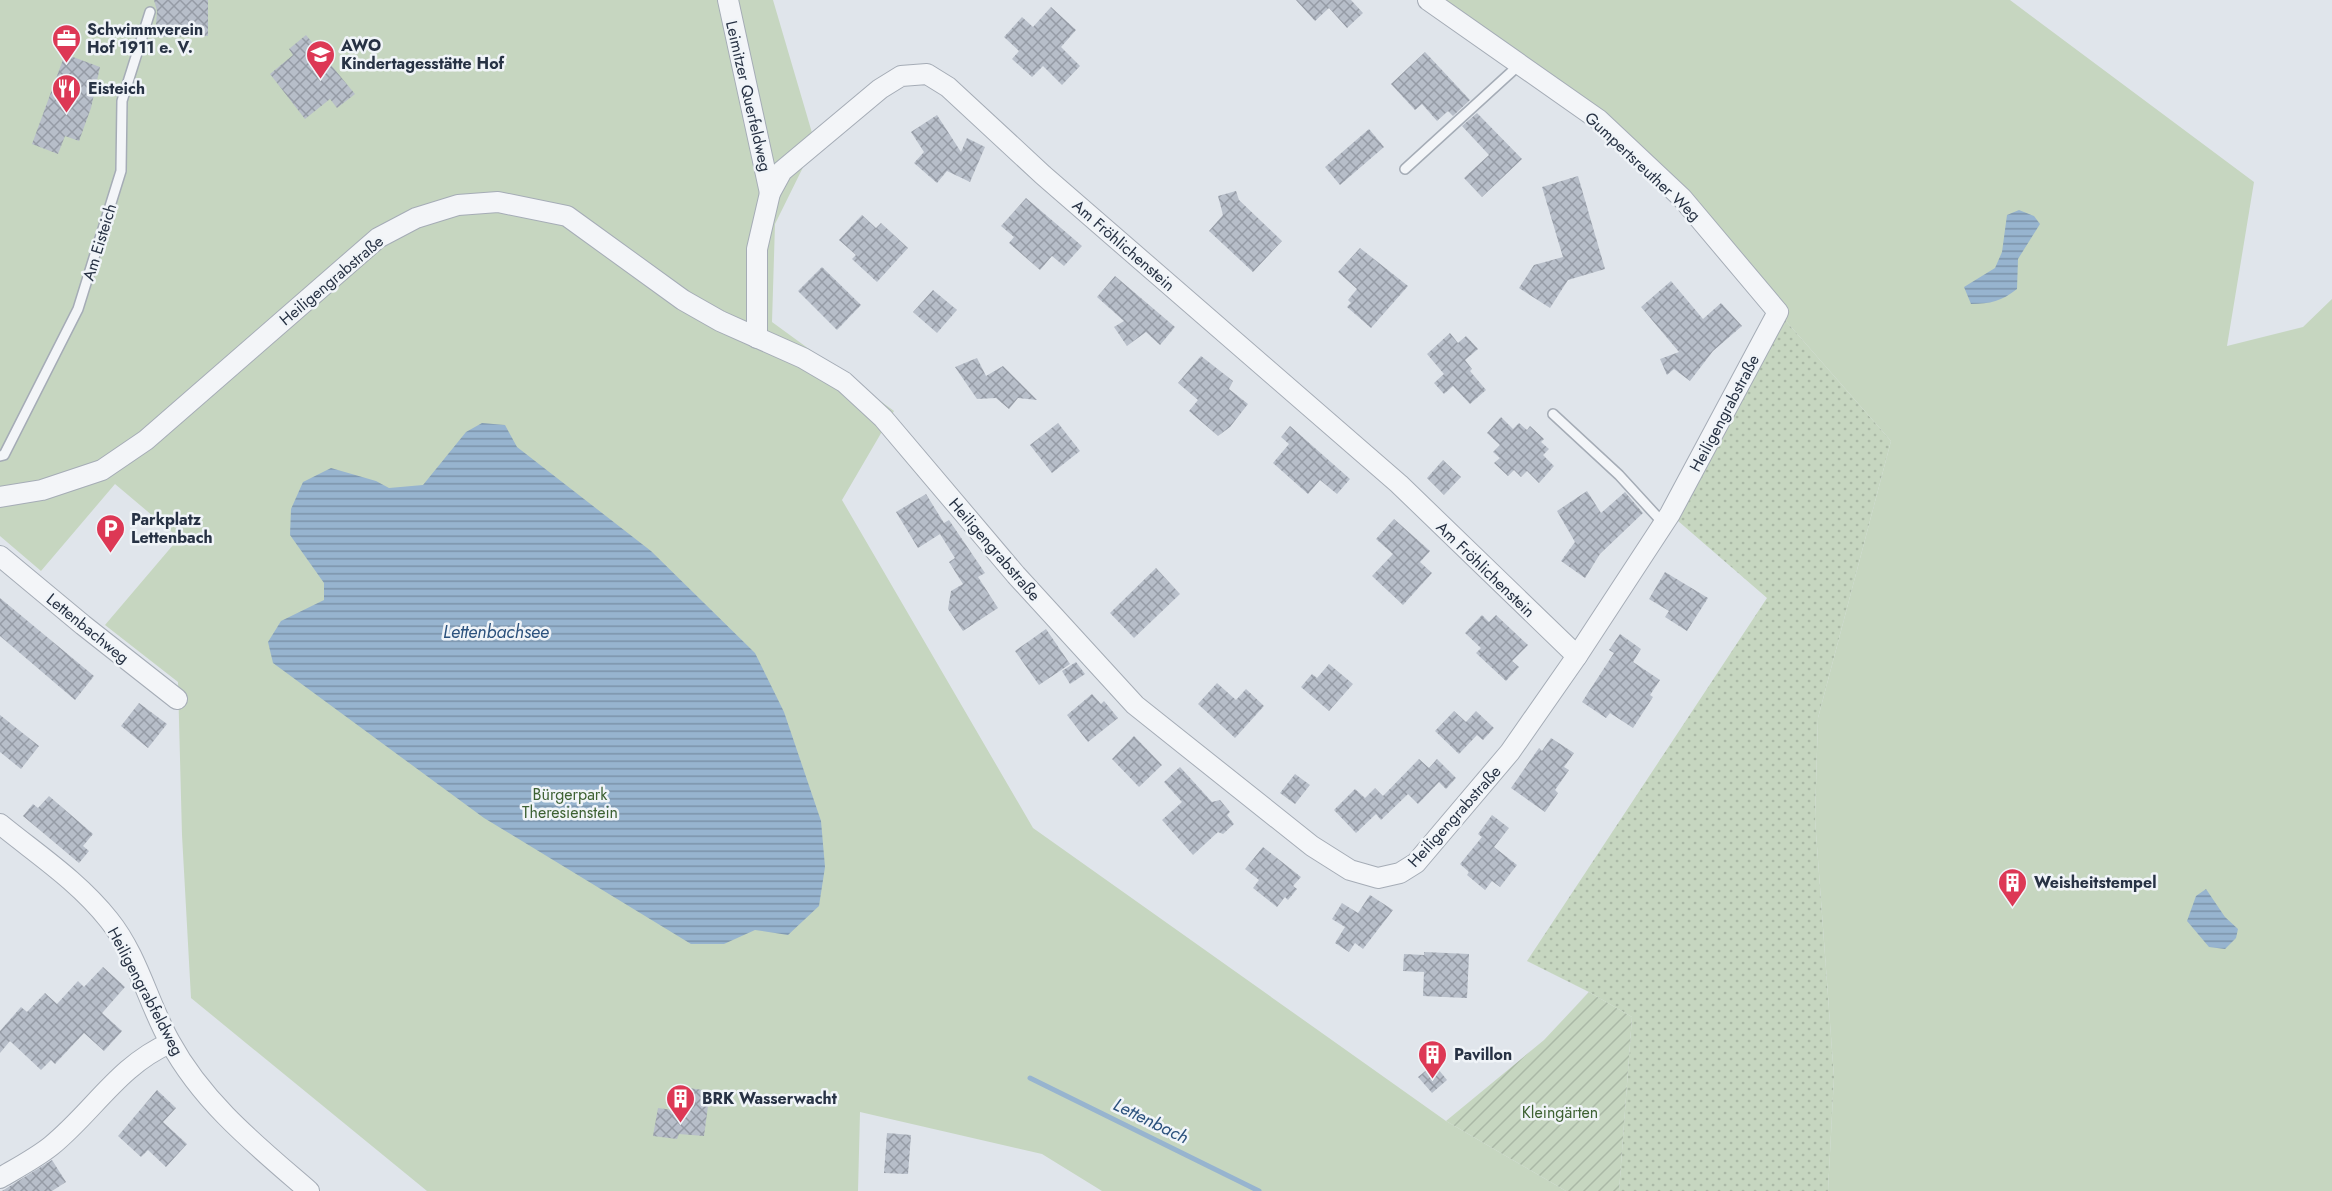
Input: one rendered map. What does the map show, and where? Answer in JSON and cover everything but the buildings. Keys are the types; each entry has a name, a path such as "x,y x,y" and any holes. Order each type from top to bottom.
{"street":[{"name":"Leimitzer Querfeldweg","path":"728,0 770,193"},
{"name":"Gumpertsreuther Weg","path":"1428,0 1599,120 1682,198 1778,312"},
{"name":"Am Fröhlichenstein","path":"757,338 757,249 770,193 782,171 880,89 901,76 927,74 948,87 1043,175 1399,484 1577,656"},
{"name":"Heiligengrabstraße","path":"0,497 42,490 102,470 146,440 378,238 416,218 458,205 498,202 567,216 683,300 802,358 844,382 883,418 1016,575 1135,705 1312,846 1350,870 1378,878 1400,873 1416,863 1509,752 1577,656 1664,524 1778,312"},
{"name":"Lettenbachweg","path":"0,556 177,699"},
{"name":"Heiligengrabfeldweg","path":"2,828 59,869 111,922 133,960 170,1043 216,1106 244,1136 309,1191"},
{"path":"0,1178 51,1146 130,1065 149,1052 170,1043"}],"lane":[{"name":"Am Eisteich","path":"0,456 4,454 24,418 78,309 121,171 122,101 150,12"},
{"path":"1405,169 1519,65"},
{"path":"1553,414 1619,475 1664,524"}],"green space":[{"name":"Bürgerpark Theresienstein","path":"0,0 773,0 815,143 775,224 772,322 894,411 842,500 1033,828 1446,1121 1566,1191 1102,1191 1042,1154 860,1112 858,1191 427,1191 191,998 182,835 178,682 105,625 179,538 115,484 41,571 0,536"},
{"path":"1428,0 2010,0 2254,182 2227,346 2303,327 2332,299 2332,1191 1828,1191 1834,1077 1815,819 1818,718 1891,441 1778,312 1599,120"},
{"path":"1778,312 1891,441 1818,718 1815,819 1834,1077 1828,1191 1619,1191 1632,1017 1589,992 1527,961 1767,598 1670,514"},
{"name":"Kleingärten","path":"1589,992 1632,1017 1619,1191 1566,1191 1446,1121 1544,1040"}],"water":[{"path":"2019,210 2034,216 2040,224 2018,259 2017,289 1996,301 1971,304 1964,287 1995,268 2002,252 2007,215"},
{"name":"Lettenbachsee","path":"482,423 505,425 517,447 651,551 755,653 784,712 821,821 825,867 819,906 788,935 755,930 724,944 691,944 484,818 273,663 268,642 281,621 324,600 324,583 290,535 291,509 303,482 331,468 376,481 389,488 423,485 466,432"},
{"path":"2206,889 2225,917 2238,929 2236,938 2225,949 2209,947 2187,921 2196,896"}],"waterway":[{"name":"Lettenbach","path":"1030,1078 1259,1191"}],"place":[{"name":"Schwimmverein Hof 1911 e. V.","path":"66,64"},
{"name":"AWO Kindertagesstätte Hof","path":"320,80"},
{"name":"Eisteich","path":"67,114"},
{"name":"Parkplatz Lettenbach","path":"110,554"},
{"name":"Weisheitstempel","path":"2013,908"},
{"name":"Pavillon","path":"1433,1080"},
{"name":"BRK Wasserwacht","path":"681,1124"}]}
